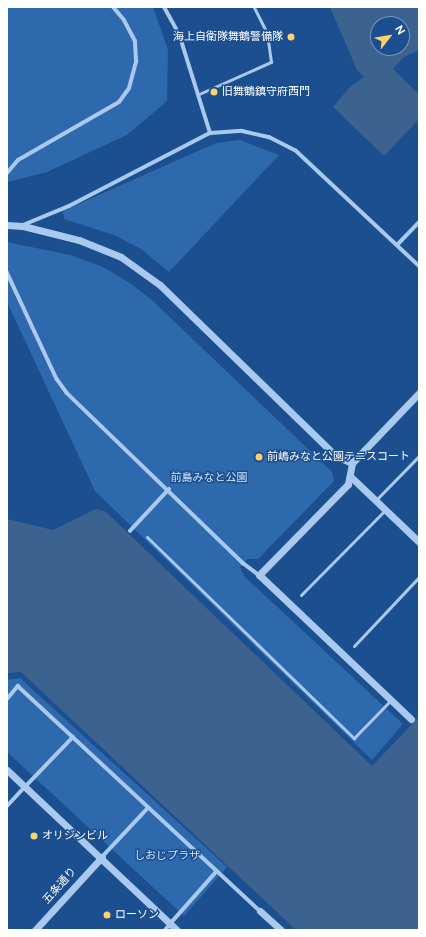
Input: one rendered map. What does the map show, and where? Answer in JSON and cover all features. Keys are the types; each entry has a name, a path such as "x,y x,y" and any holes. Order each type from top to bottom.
{"street":[{"path":"7,173 18,160 119,102 130,88 136,61 135,41 124,20 113,7"},
{"path":"164,7 178,34 199,94 210,133"},
{"path":"23,226 69,206 210,133 242,131 269,137 295,150 419,266"},
{"path":"397,245 419,222"},
{"path":"7,225 23,226 78,240 121,257 160,285 336,456 352,463"},
{"path":"7,272 57,379 67,393 169,489 243,563 259,575 411,719"},
{"path":"259,575 348,484 352,463 419,394"},
{"path":"350,476 419,542"},
{"path":"130,531 169,489"},
{"path":"7,699 18,686 216,872 281,930"},
{"path":"7,806 73,737"},
{"path":"7,770 102,857 177,930"},
{"path":"102,857 148,808"},
{"name":"五条通り","path":"35,930 102,857"},
{"path":"165,930 216,872"}],"lane":[{"path":"199,94 271,62 267,33 254,7"},
{"path":"376,501 419,456"},
{"path":"301,595 385,510"},
{"path":"147,537 354,738 391,700"},
{"path":"354,646 419,577"}],"green space":[{"path":"7,7 153,7 168,50 167,101 127,135 47,172 7,182"},
{"path":"240,140 279,155 169,272 141,249 114,235 64,219 63,211 216,143"},
{"name":"前島みなと公園","path":"7,242 70,255 101,266 130,283 153,301 332,472 334,481 258,559 247,559 240,567 244,576 403,724 372,760 95,491 7,302"},
{"name":"しおじプラザ","path":"20,678 227,867 184,916 7,752 7,680"}],"shaded area":[{"path":"330,7 419,7 419,50 410,54 410,16 370,16 370,56 406,56 393,69 419,94 419,119 384,156 333,107 350,87 364,77 357,70"},
{"path":"96,509 106,512 372,766 419,717 419,930 296,930 21,672 7,673 7,519 53,530"}],"place":[{"name":"海上自衛隊舞鶴警備隊","path":"291,37"},
{"name":"旧舞鶴鎮守府西門","path":"214,92"},
{"name":"前嶋みなと公園テニスコート","path":"259,457"},
{"name":"オリジンビル","path":"34,836"},
{"name":"ローソン","path":"107,915"}]}
